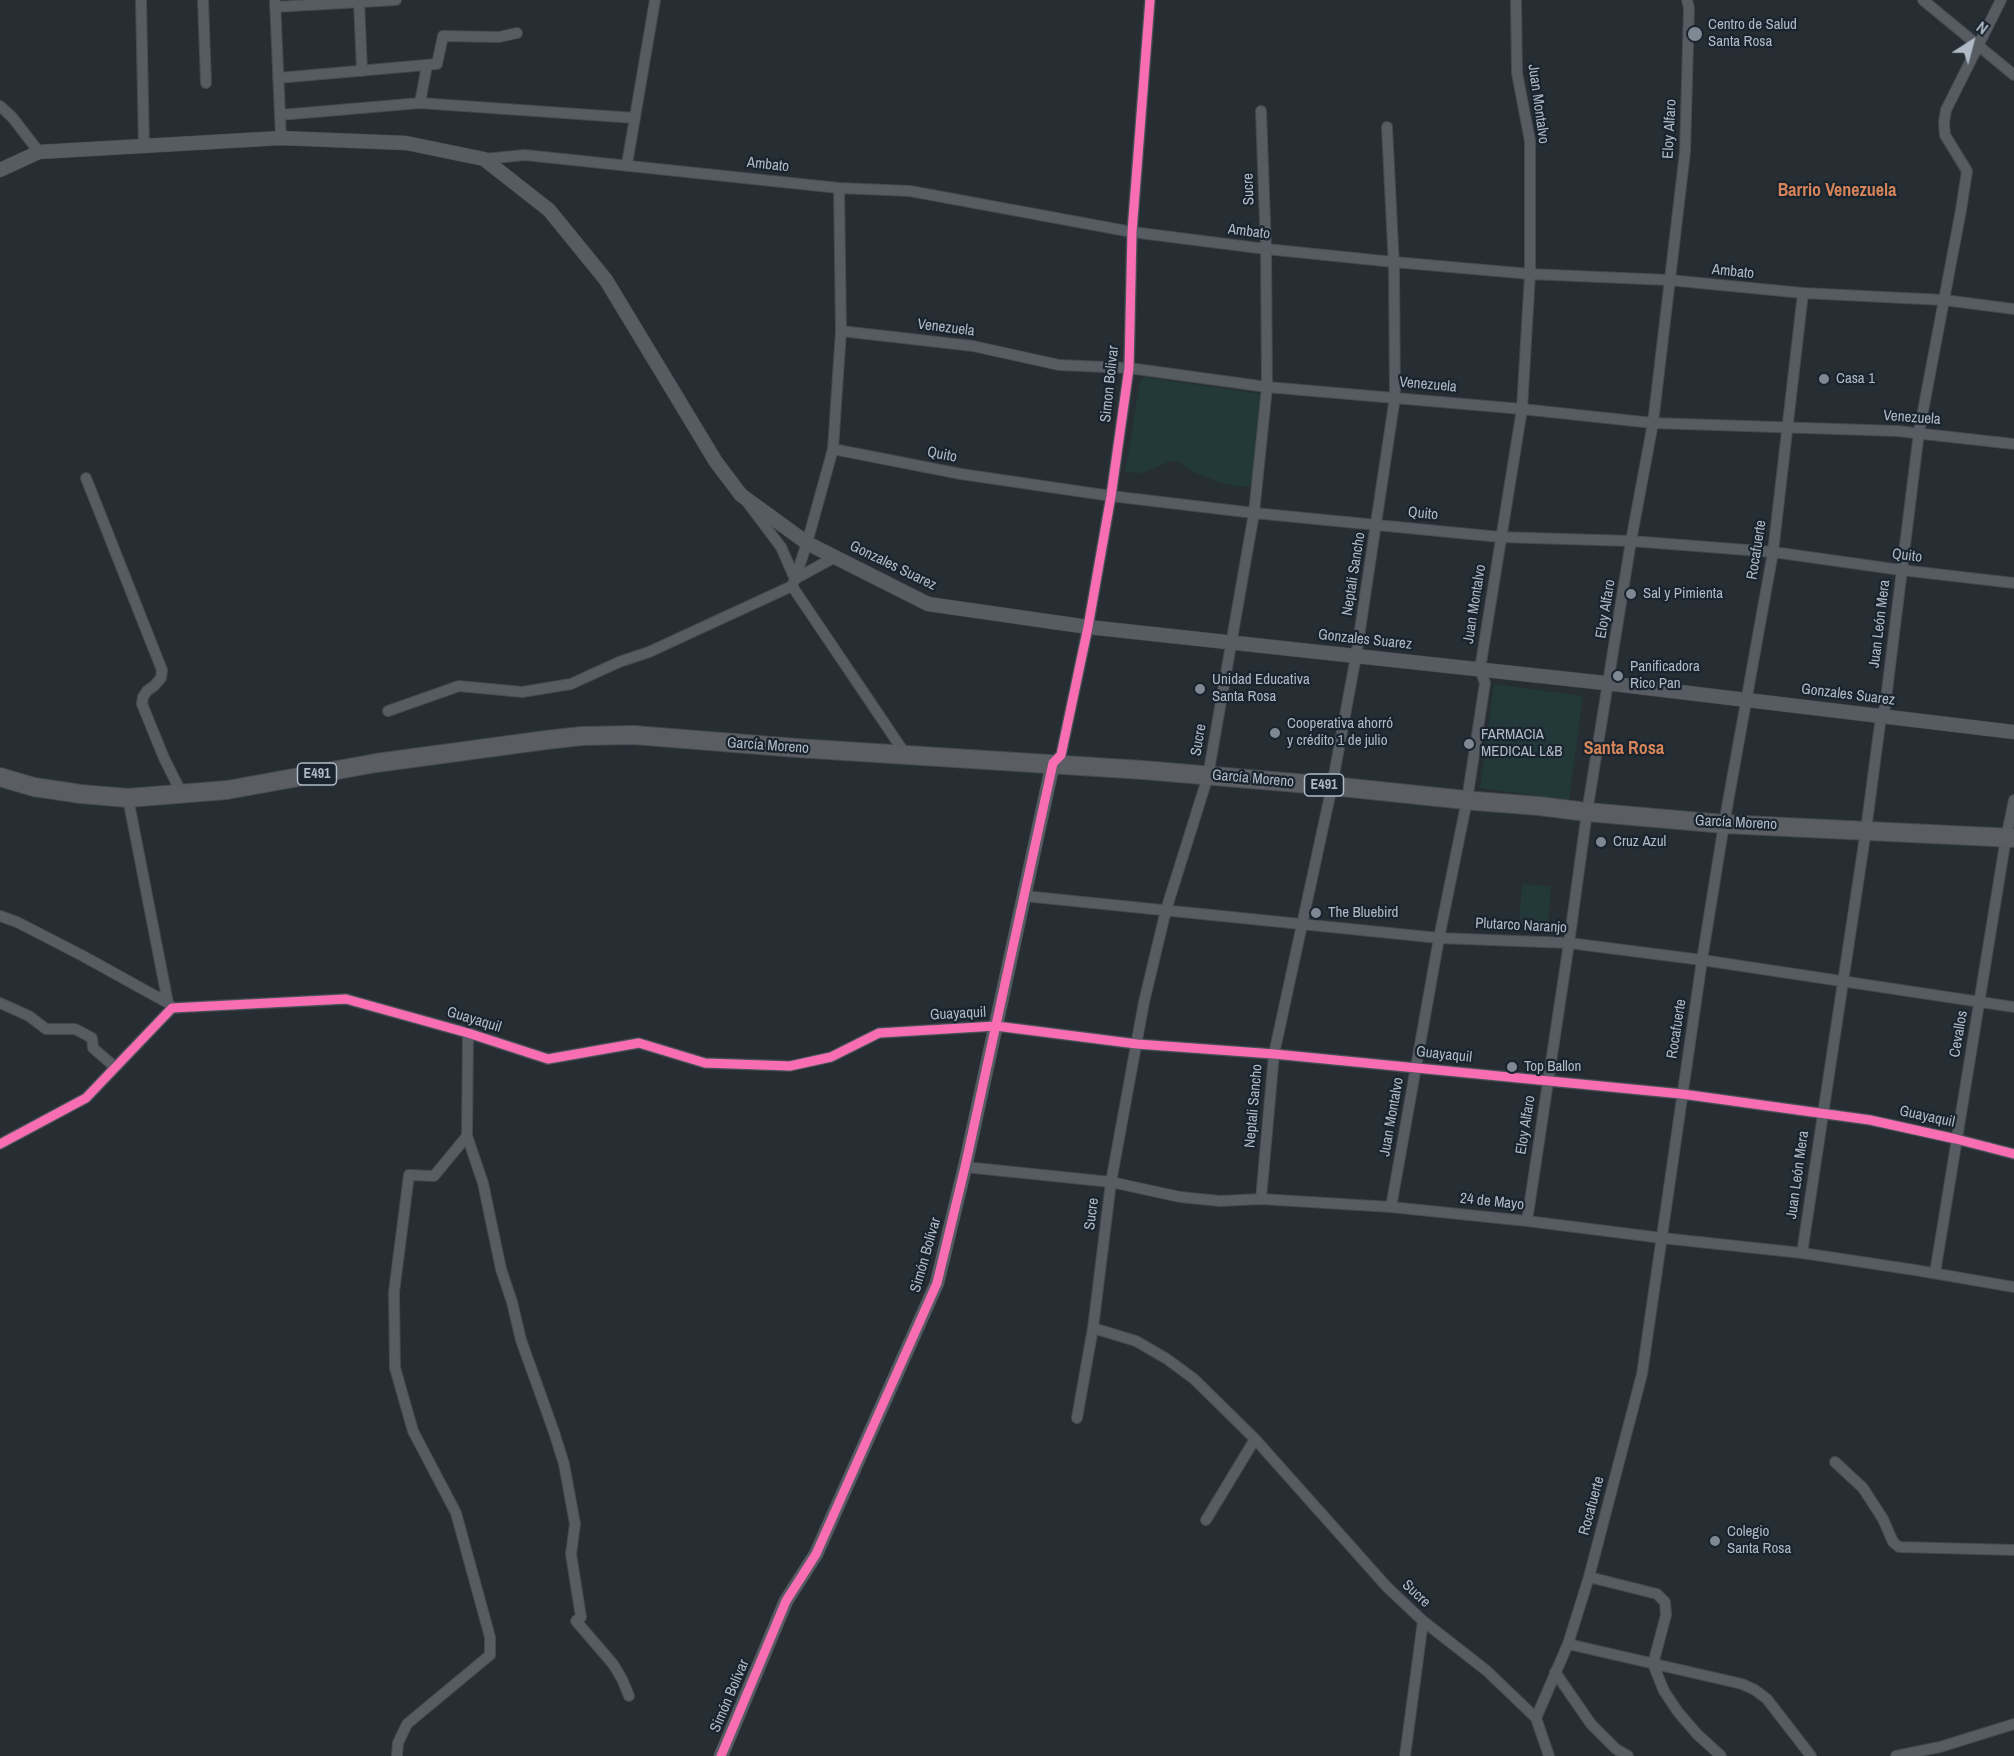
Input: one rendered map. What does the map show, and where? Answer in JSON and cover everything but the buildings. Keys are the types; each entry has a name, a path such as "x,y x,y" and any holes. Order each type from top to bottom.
{"highway":[{"name":"García Moreno","path":"182,794 227,790 376,763 546,740 582,736 634,735 906,755 1053,763 1332,786 1724,824 2010,838"},
{"name":"E491","path":"0,777 46,789 81,794 128,798 182,794"}],"street":[{"path":"141,0 144,147"},
{"path":"203,0 206,83"},
{"path":"281,138 275,3 396,0"},
{"path":"627,164 655,0"},
{"name":"Simon Bolivar","path":"1053,763 1061,755 1088,627 1111,496 1129,368 1132,232 1150,0"},
{"name":"Juan Montalvo","path":"1391,1207 1439,938 1467,800 1485,682 1480,669 1522,409 1530,274 1530,141 1517,73 1516,0"},
{"name":"Eloy Alfaro","path":"1527,1221 1587,812 1653,423 1685,152 1689,8 1687,0"},
{"path":"1923,0 2014,75"},
{"name":"Juan León Mera","path":"1802,1253 1881,716 1885,707 1919,432 1966,171 1945,135 1944,122 1946,110 2001,0"},
{"path":"359,2 362,71"},
{"path":"278,78 437,64 442,36 500,37 517,33"},
{"path":"420,103 427,65"},
{"path":"280,115 420,103 635,118"},
{"path":"0,106 12,117 39,152"},
{"name":"Sucre","path":"1077,1418 1093,1328 1111,1182 1144,1002 1166,910 1208,776 1254,513 1268,387 1261,111"},
{"name":"Neptali Sancho","path":"1261,1199 1274,1054 1332,786 1356,656 1395,397 1394,262 1387,127"},
{"path":"0,170 39,152 281,138 406,143 484,159"},
{"name":"Ambato","path":"484,159 525,155 627,164 839,189 910,191 1132,232 1394,262 1530,274 1669,280 1803,293 1944,300 2014,309"},
{"name":"Gonzales Suarez","path":"484,159 549,210 606,280 716,462 741,495 807,543 928,604 1088,627 1610,683 2014,732"},
{"path":"793,583 807,543 832,449 841,331 839,189"},
{"name":"Rocafuerte","path":"1536,1718 1568,1644 1589,1577 1642,1374 1702,960 1773,552 1803,293"},
{"name":"Venezuela","path":"841,331 973,346 1059,365 1129,368 1268,387 1395,397 1653,423 1919,432 2014,444"},
{"name":"Quito","path":"832,449 961,474 1111,496 1254,513 1500,537 1632,541 1773,552 2014,583"},
{"path":"86,477 162,670 161,678 147,691 142,698 142,704 164,758 182,794"},
{"path":"741,495 781,547 793,583 906,755"},
{"path":"388,711 459,686 522,692 571,684 619,662 649,652 793,583 835,557"},
{"name":"Simón Bolívar","path":"721,1756 786,1601 816,1554 937,1283 965,1167 1053,763"},
{"path":"128,798 170,1006"},
{"name":"Cevallos","path":"1935,1273 1956,1139 2010,838 2014,800"},
{"name":"Plutarco Naranjo","path":"1024,896 1439,938 1569,944 1702,960 2014,1007"},
{"path":"0,916 83,956 170,1006"},
{"name":"Guayaquil","path":"170,1006 346,999 468,1033 548,1059 639,1042 705,1063 790,1066 831,1058 879,1033 996,1026 1137,1044 1274,1054 1682,1094 1870,1120 2014,1154"},
{"path":"0,1004 29,1016 46,1029 75,1029 92,1038 93,1048 115,1067"},
{"path":"0,1144 86,1098 170,1006"},
{"path":"468,1033 467,1136 483,1183 501,1269 521,1340 564,1464 574,1524 571,1554 581,1617 576,1621 613,1664 629,1696"},
{"path":"397,1756 398,1743 407,1724 490,1655 490,1637 456,1513 413,1431 394,1368 394,1292 409,1175 434,1176 467,1136"},
{"name":"24 de Mayo","path":"965,1167 1111,1182 1180,1197 1220,1201 1261,1199 1391,1207 1527,1221 1802,1253 2014,1287"},
{"name":"Sucre","path":"1093,1328 1136,1341 1167,1359 1194,1379 1255,1439 1387,1587 1423,1621 1487,1671 1536,1718"},
{"path":"1206,1520 1255,1439"},
{"path":"1835,1462 1863,1488 1874,1502 1895,1545 1905,1548 2014,1550"},
{"path":"1589,1577 1657,1594 1665,1602 1666,1615 1653,1664 1664,1691 1678,1712 1721,1756"},
{"path":"1406,1756 1423,1621"},
{"path":"1568,1644 1742,1684 1767,1699 1811,1756"},
{"path":"1555,1672 1591,1724 1616,1749 1628,1756"},
{"path":"1536,1718 1549,1756"},
{"path":"1896,1756 1942,1752 2014,1724"}],"green space":[{"path":"1144,377 1262,394 1252,486 1234,486 1219,482 1196,473 1178,462 1170,461 1143,473 1125,472 1140,381"},
{"path":"1494,684 1583,696 1569,800 1480,788"},
{"path":"1522,884 1551,886 1548,928 1519,925"}],"cycle path":[{"path":"721,1756 786,1601 816,1554 937,1283 965,1167 1053,763 1061,755 1088,627 1111,496 1129,368 1132,232 1150,0"},
{"path":"0,1144 86,1098 172,1008 346,999 468,1033 548,1059 639,1043 705,1063 790,1066 831,1057 879,1033 996,1026 1137,1044 1274,1054 1682,1094 1870,1120 2014,1154"}],"place":[{"name":"Centro de Salud Santa Rosa","path":"1695,34"},
{"name":"Casa 1","path":"1824,379"},
{"name":"Sal y Pimienta","path":"1631,594"},
{"name":"Panificadora Rico Pan","path":"1618,676"},
{"name":"Unidad Educativa Santa Rosa","path":"1200,689"},
{"name":"Cooperativa ahorró y crédito 1 de julio","path":"1275,733"},
{"name":"FARMACIA MEDICAL L&B","path":"1469,744"},
{"name":"Cruz Azul","path":"1601,842"},
{"name":"The Bluebird","path":"1316,913"},
{"name":"Top Ballon","path":"1512,1067"},
{"name":"Colegio Santa Rosa","path":"1715,1541"}],"district":[{"name":"Barrio Venezuela","path":"1837,191"},
{"name":"Santa Rosa","path":"1624,749"}]}
